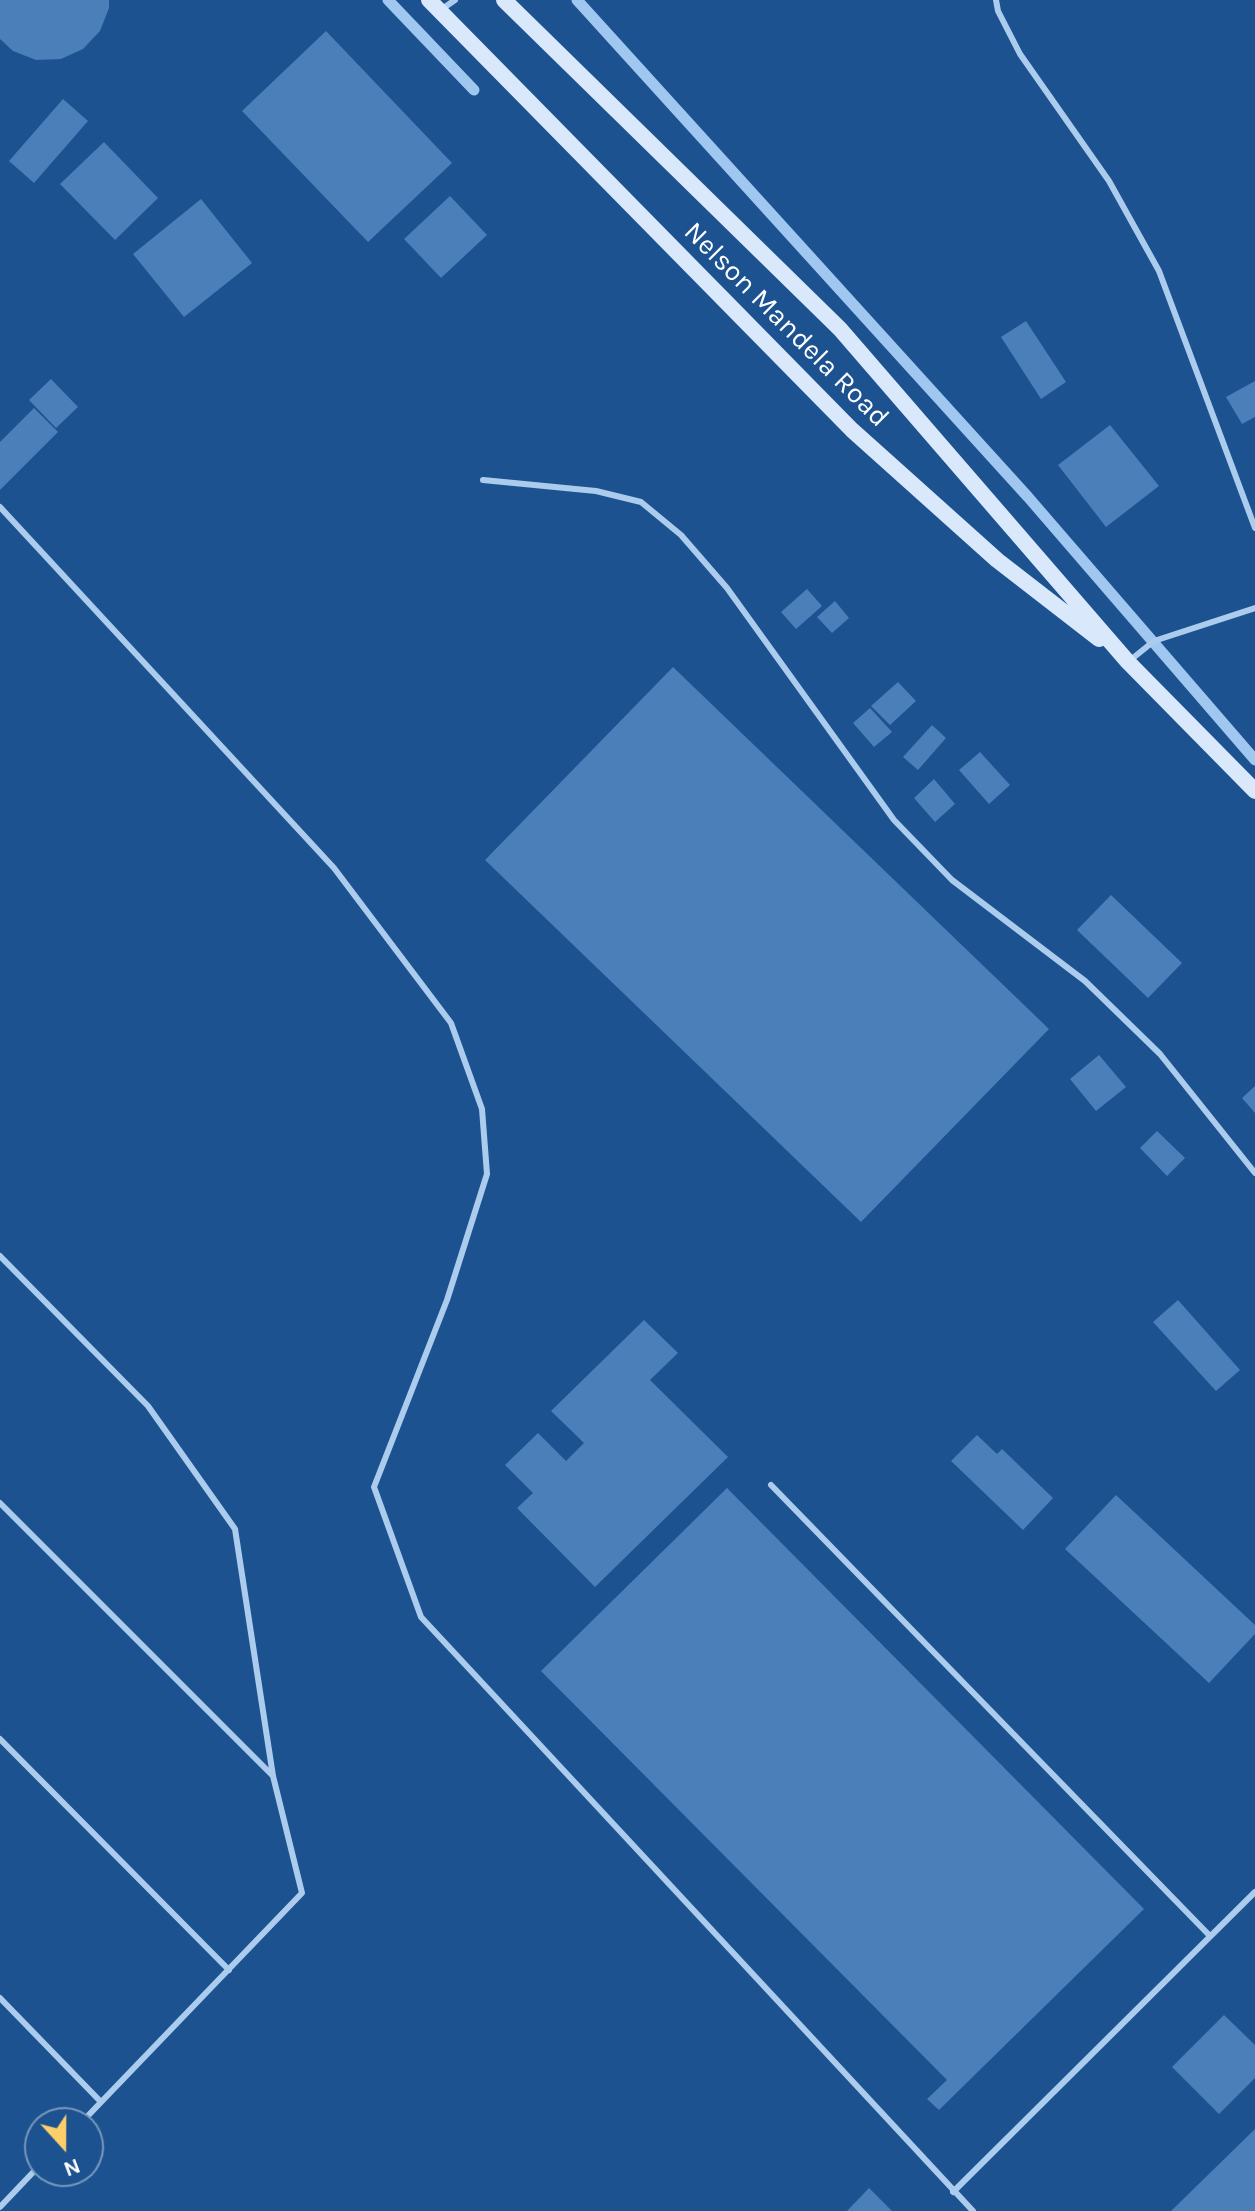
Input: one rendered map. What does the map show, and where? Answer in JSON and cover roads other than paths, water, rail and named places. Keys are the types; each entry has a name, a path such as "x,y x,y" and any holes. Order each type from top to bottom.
{"main road":[{"name":"Nelson Mandela Road","path":"504,0 840,329 1128,662 1255,791"},
{"name":"Nelson Mandela Road","path":"434,5 852,430 997,560 1128,662"}],"lane":[{"path":"434,5 455,0"},
{"path":"996,0 998,11 1020,54 1109,181 1159,271 1255,528"},
{"path":"483,480 596,491 641,502 681,535 727,588 894,820 952,880 1085,981 1160,1054 1255,1173"},
{"path":"0,507 334,868 451,1023 482,1109 487,1174 447,1300 374,1487 421,1617 973,2211"},
{"path":"1128,662 1154,641 1255,608"},
{"path":"0,1256 148,1406 235,1529 273,1776 302,1893 96,2107"},
{"path":"771,1485 1210,1936"},
{"path":"0,1503 273,1776"},
{"path":"0,1739 229,1970"},
{"path":"953,2192 1255,1892"},
{"path":"0,1998 101,2102"},
{"path":"0,2207 24,2182"}],"waterway":[{"path":"388,0 474,90"},
{"path":"577,0 1028,497 1255,760"}]}
